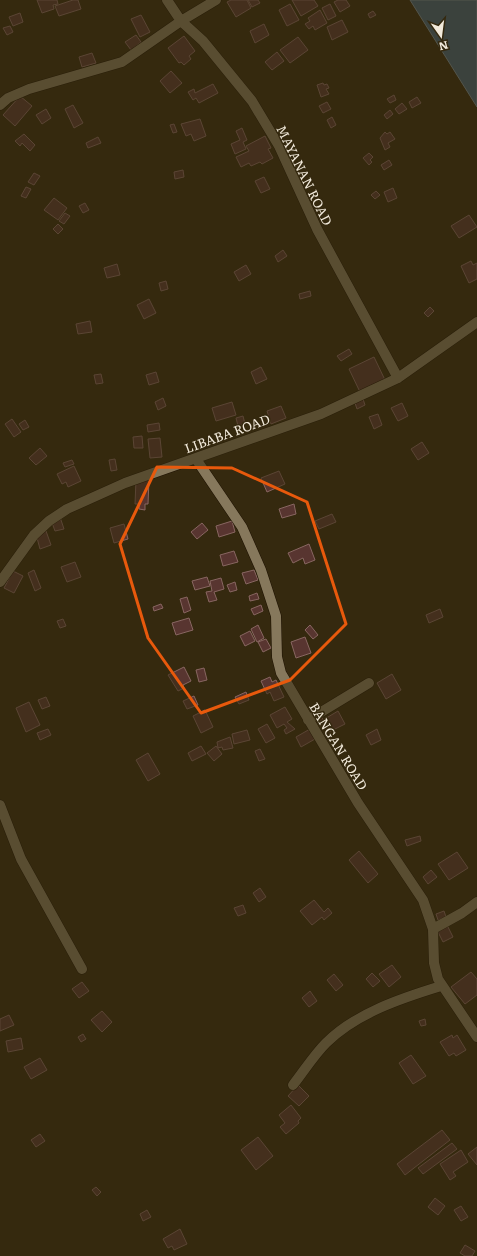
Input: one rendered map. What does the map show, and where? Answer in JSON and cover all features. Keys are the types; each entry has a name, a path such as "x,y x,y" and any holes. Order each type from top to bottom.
{"street":[{"name":"MAYANAN ROAD","path":"167,0 181,21 203,41 252,101 279,146 317,229 398,378"},
{"path":"0,105 8,98 29,89 122,62 181,21 216,0"},
{"name":"LIBABA ROAD","path":"0,582 34,535 49,521 66,509 125,483 321,414 398,378 477,322"},
{"name":"BANGAN ROAD","path":"196,459 242,527 261,570 276,616 277,656 281,673 358,803 423,900 433,929 435,971 441,986 477,1037"},
{"path":"308,720 369,683"},
{"path":"0,805 21,859 82,969"},
{"path":"433,929 462,913 477,902"},
{"path":"293,1085 326,1043 358,1019 397,999 441,986"}],"highlighted area":[{"path":"157,467 232,468 307,502 346,624 290,680 201,713 148,638 120,544"}],"water":[{"path":"410,0 477,0 477,107"}],"building":[{"path":"37,0 57,0 58,4 53,5 54,9 42,13"},
{"path":"73,0 78,0 81,9 59,16 55,6"},
{"path":"231,0 247,0 251,8 236,17 227,2"},
{"path":"248,0 258,0 260,3 252,7"},
{"path":"292,0 314,0 318,6 301,16"},
{"path":"338,0 346,0 350,6 340,12 334,2"},
{"path":"290,4 299,20 287,26 279,10"},
{"path":"330,4 336,16 328,20 322,8"},
{"path":"320,10 327,23 315,30 313,26 309,29 305,24 310,21 308,18"},
{"path":"373,11 376,15 370,18 368,14"},
{"path":"20,13 23,22 13,26 9,17"},
{"path":"141,15 150,32 140,37 131,19"},
{"path":"342,20 348,32 332,40 327,27"},
{"path":"264,24 269,35 255,43 250,31"},
{"path":"10,26 13,32 7,35 3,28"},
{"path":"136,35 141,42 131,50 125,42"},
{"path":"184,36 195,51 189,56 191,59 184,65 181,62 179,63 168,48"},
{"path":"298,37 308,50 290,63 280,50"},
{"path":"277,52 284,61 272,70 265,62"},
{"path":"92,53 96,63 82,67 79,57"},
{"path":"171,71 182,83 170,93 160,81"},
{"path":"323,83 324,85 327,84 329,88 326,89 329,94 321,97 317,85"},
{"path":"213,84 218,93 199,103 196,98 193,100 188,92 194,89 195,93"},
{"path":"394,95 396,100 390,103 387,99"},
{"path":"20,96 32,106 15,126 3,115"},
{"path":"417,97 421,103 412,108 409,102"},
{"path":"327,102 331,109 323,113 319,106"},
{"path":"402,103 407,109 399,114 395,109"},
{"path":"73,105 83,123 74,128 65,109"},
{"path":"46,109 51,118 42,124 36,115"},
{"path":"390,110 393,114 387,119 384,115"},
{"path":"332,117 336,125 331,128 327,120"},
{"path":"200,119 206,136 194,141 191,134 186,136 181,124"},
{"path":"174,124 177,132 173,133 170,125"},
{"path":"242,128 247,140 243,142 246,149 235,154 231,144 240,140 236,131"},
{"path":"385,132 387,134 390,132 395,139 388,143 390,147 385,150 380,138"},
{"path":"24,134 35,145 30,151 22,143 20,146 15,141"},
{"path":"265,136 271,148 268,149 273,158 262,164 260,162 251,166 249,163 241,167 236,157 249,151 246,146"},
{"path":"98,137 101,143 88,148 86,143"},
{"path":"369,153 373,157 370,160 372,162 369,165 363,158"},
{"path":"389,160 392,165 384,170 381,165"},
{"path":"183,170 184,177 175,179 174,172"},
{"path":"34,173 40,176 34,185 28,182"},
{"path":"264,177 270,189 261,193 255,181"},
{"path":"26,187 31,189 26,198 21,196"},
{"path":"393,188 397,198 388,202 384,192"},
{"path":"376,191 380,195 375,199 371,195"},
{"path":"54,198 67,208 58,220 44,210"},
{"path":"85,203 89,210 83,213 79,206"},
{"path":"65,213 70,216 64,224 59,221"},
{"path":"469,215 477,227 459,238 451,226"},
{"path":"58,224 63,229 58,234 53,229"},
{"path":"283,250 287,256 278,262 275,256"},
{"path":"471,261 473,265 477,263 477,279 469,283 461,266"},
{"path":"117,264 120,275 107,278 104,268"},
{"path":"246,265 251,274 239,281 234,272"},
{"path":"166,281 168,289 161,291 159,283"},
{"path":"310,291 311,296 300,299 299,294"},
{"path":"149,299 156,313 144,319 137,305"},
{"path":"430,307 434,311 428,317 424,313"},
{"path":"90,321 92,332 78,334 76,324"},
{"path":"349,349 352,354 341,361 337,356"},
{"path":"374,357 385,380 360,392 349,369"},
{"path":"261,367 267,379 256,384 251,372"},
{"path":"156,372 159,382 149,385 146,375"},
{"path":"101,374 103,383 96,384 94,375"},
{"path":"163,398 166,406 158,410 155,402"},
{"path":"363,399 365,405 357,409 355,403"},
{"path":"232,402 236,415 216,421 212,408"},
{"path":"402,403 408,416 398,421 391,408"},
{"path":"281,406 286,418 271,424 267,411"},
{"path":"378,414 382,425 374,429 369,417"},
{"path":"243,416 245,424 238,426 236,418"},
{"path":"12,419 21,432 14,437 5,424"},
{"path":"25,420 29,427 23,430 19,424"},
{"path":"159,423 160,430 148,432 147,425"},
{"path":"142,436 143,448 134,448 133,437"},
{"path":"160,438 162,457 150,458 148,439"},
{"path":"422,442 429,453 418,460 411,449"},
{"path":"40,448 47,456 36,465 29,458"},
{"path":"115,459 117,470 111,471 109,460"},
{"path":"72,460 74,464 65,467 63,463"},
{"path":"74,466 81,481 68,487 66,482 62,484 57,474"},
{"path":"279,471 285,484 267,492 261,478"},
{"path":"136,480 149,480 148,504 145,504 145,510 139,509 139,504 135,504"},
{"path":"294,504 296,514 282,518 279,509"},
{"path":"332,514 336,522 319,529 315,521"},
{"path":"60,517 64,529 55,531 51,520"},
{"path":"232,521 235,532 219,537 216,526"},
{"path":"202,523 208,530 197,539 191,532"},
{"path":"124,524 128,539 114,543 110,528"},
{"path":"46,531 51,545 40,549 36,534"},
{"path":"309,544 315,560 305,564 303,558 293,563 288,553"},
{"path":"234,551 238,562 223,566 220,555"},
{"path":"75,562 81,577 67,582 61,567"},
{"path":"34,570 41,588 35,591 28,573"},
{"path":"254,570 258,580 246,584 242,573"},
{"path":"13,571 23,576 14,593 4,588"},
{"path":"207,577 210,586 195,590 192,581"},
{"path":"221,578 224,589 214,592 217,600 209,602 206,592 212,591 210,581"},
{"path":"235,582 237,590 230,592 227,585"},
{"path":"257,593 259,599 250,601 249,596"},
{"path":"187,597 191,610 184,613 180,599"},
{"path":"161,604 163,608 154,611 153,607"},
{"path":"261,605 263,611 254,615 251,609"},
{"path":"440,609 443,617 429,623 426,615"},
{"path":"189,618 193,630 176,635 172,623"},
{"path":"63,619 66,626 60,628 57,621"},
{"path":"258,625 264,638 257,642 251,629"},
{"path":"310,625 318,635 313,639 305,630"},
{"path":"250,631 255,641 245,646 240,636"},
{"path":"305,637 311,653 296,658 291,642"},
{"path":"266,639 271,648 263,652 258,642"},
{"path":"184,667 191,681 183,685 184,688 178,691 168,675"},
{"path":"204,668 207,680 199,682 196,670"},
{"path":"392,674 401,690 386,699 377,683"},
{"path":"270,677 272,682 276,680 284,697 274,701 270,692 267,694 261,681"},
{"path":"246,692 249,700 239,704 235,697"},
{"path":"194,696 198,705 187,709 183,701"},
{"path":"46,697 50,706 42,709 38,700"},
{"path":"29,702 40,725 26,732 16,708"},
{"path":"285,707 292,719 287,722 295,729 286,734 284,730 287,728 284,724 277,728 270,715"},
{"path":"205,710 213,727 201,733 193,716"},
{"path":"338,711 345,724 329,732 325,726 323,727 318,719 322,717 323,720"},
{"path":"267,724 275,738 266,743 258,729"},
{"path":"48,729 51,735 40,740 37,733"},
{"path":"310,729 315,739 301,747 296,737"},
{"path":"377,729 381,740 371,745 366,735"},
{"path":"247,730 250,740 234,744 232,734"},
{"path":"230,737 233,748 223,750 222,747 218,748 217,742"},
{"path":"201,746 206,754 192,761 188,753"},
{"path":"216,746 222,754 214,761 207,753"},
{"path":"260,749 265,759 259,761 255,751"},
{"path":"148,753 160,774 148,781 136,760"},
{"path":"420,836 421,841 407,846 405,840"},
{"path":"359,851 378,874 368,883 349,860"},
{"path":"457,852 468,868 449,880 438,864"},
{"path":"431,870 437,877 428,884 423,877"},
{"path":"260,888 266,897 259,902 253,893"},
{"path":"314,900 324,912 328,908 332,913 324,920 322,917 312,925 300,911"},
{"path":"243,905 246,913 238,916 234,908"},
{"path":"444,911 446,917 438,920 436,914"},
{"path":"447,925 453,937 443,942 437,930"},
{"path":"392,965 401,977 389,987 379,974"},
{"path":"471,972 477,979 477,995 465,1004 451,987"},
{"path":"372,973 380,981 373,987 366,979"},
{"path":"334,974 343,985 336,991 327,980"},
{"path":"82,982 89,991 79,998 72,989"},
{"path":"310,991 317,1001 309,1007 302,998"},
{"path":"102,1011 112,1022 102,1032 91,1020"},
{"path":"9,1015 14,1025 0,1031 0,1019"},
{"path":"425,1019 426,1025 421,1026 419,1021"},
{"path":"83,1034 86,1039 81,1042 78,1037"},
{"path":"452,1035 453,1038 457,1035 466,1050 456,1056 454,1053 449,1056 440,1042"},
{"path":"21,1038 23,1049 8,1052 6,1041"},
{"path":"411,1055 426,1076 413,1084 399,1063"},
{"path":"40,1058 47,1070 31,1079 24,1067"},
{"path":"298,1085 309,1096 299,1106 288,1096"},
{"path":"291,1105 301,1118 298,1121 299,1123 286,1134 280,1127 285,1123 279,1115"},
{"path":"442,1130 450,1140 405,1175 397,1164"},
{"path":"40,1134 45,1141 36,1147 31,1140"},
{"path":"258,1137 273,1156 256,1170 241,1150"},
{"path":"452,1143 457,1149 423,1174 418,1168"},
{"path":"477,1147 477,1165 468,1154"},
{"path":"461,1150 468,1162 453,1172 456,1176 450,1180 440,1164"},
{"path":"96,1187 101,1192 97,1196 92,1190"},
{"path":"435,1198 445,1206 438,1215 428,1207"},
{"path":"461,1206 468,1217 461,1221 454,1210"},
{"path":"147,1210 151,1217 143,1221 140,1214"},
{"path":"180,1229 187,1244 174,1250 172,1246 168,1248 163,1239"},
{"path":"465,1245 475,1251 472,1256 465,1256 460,1253"}]}
